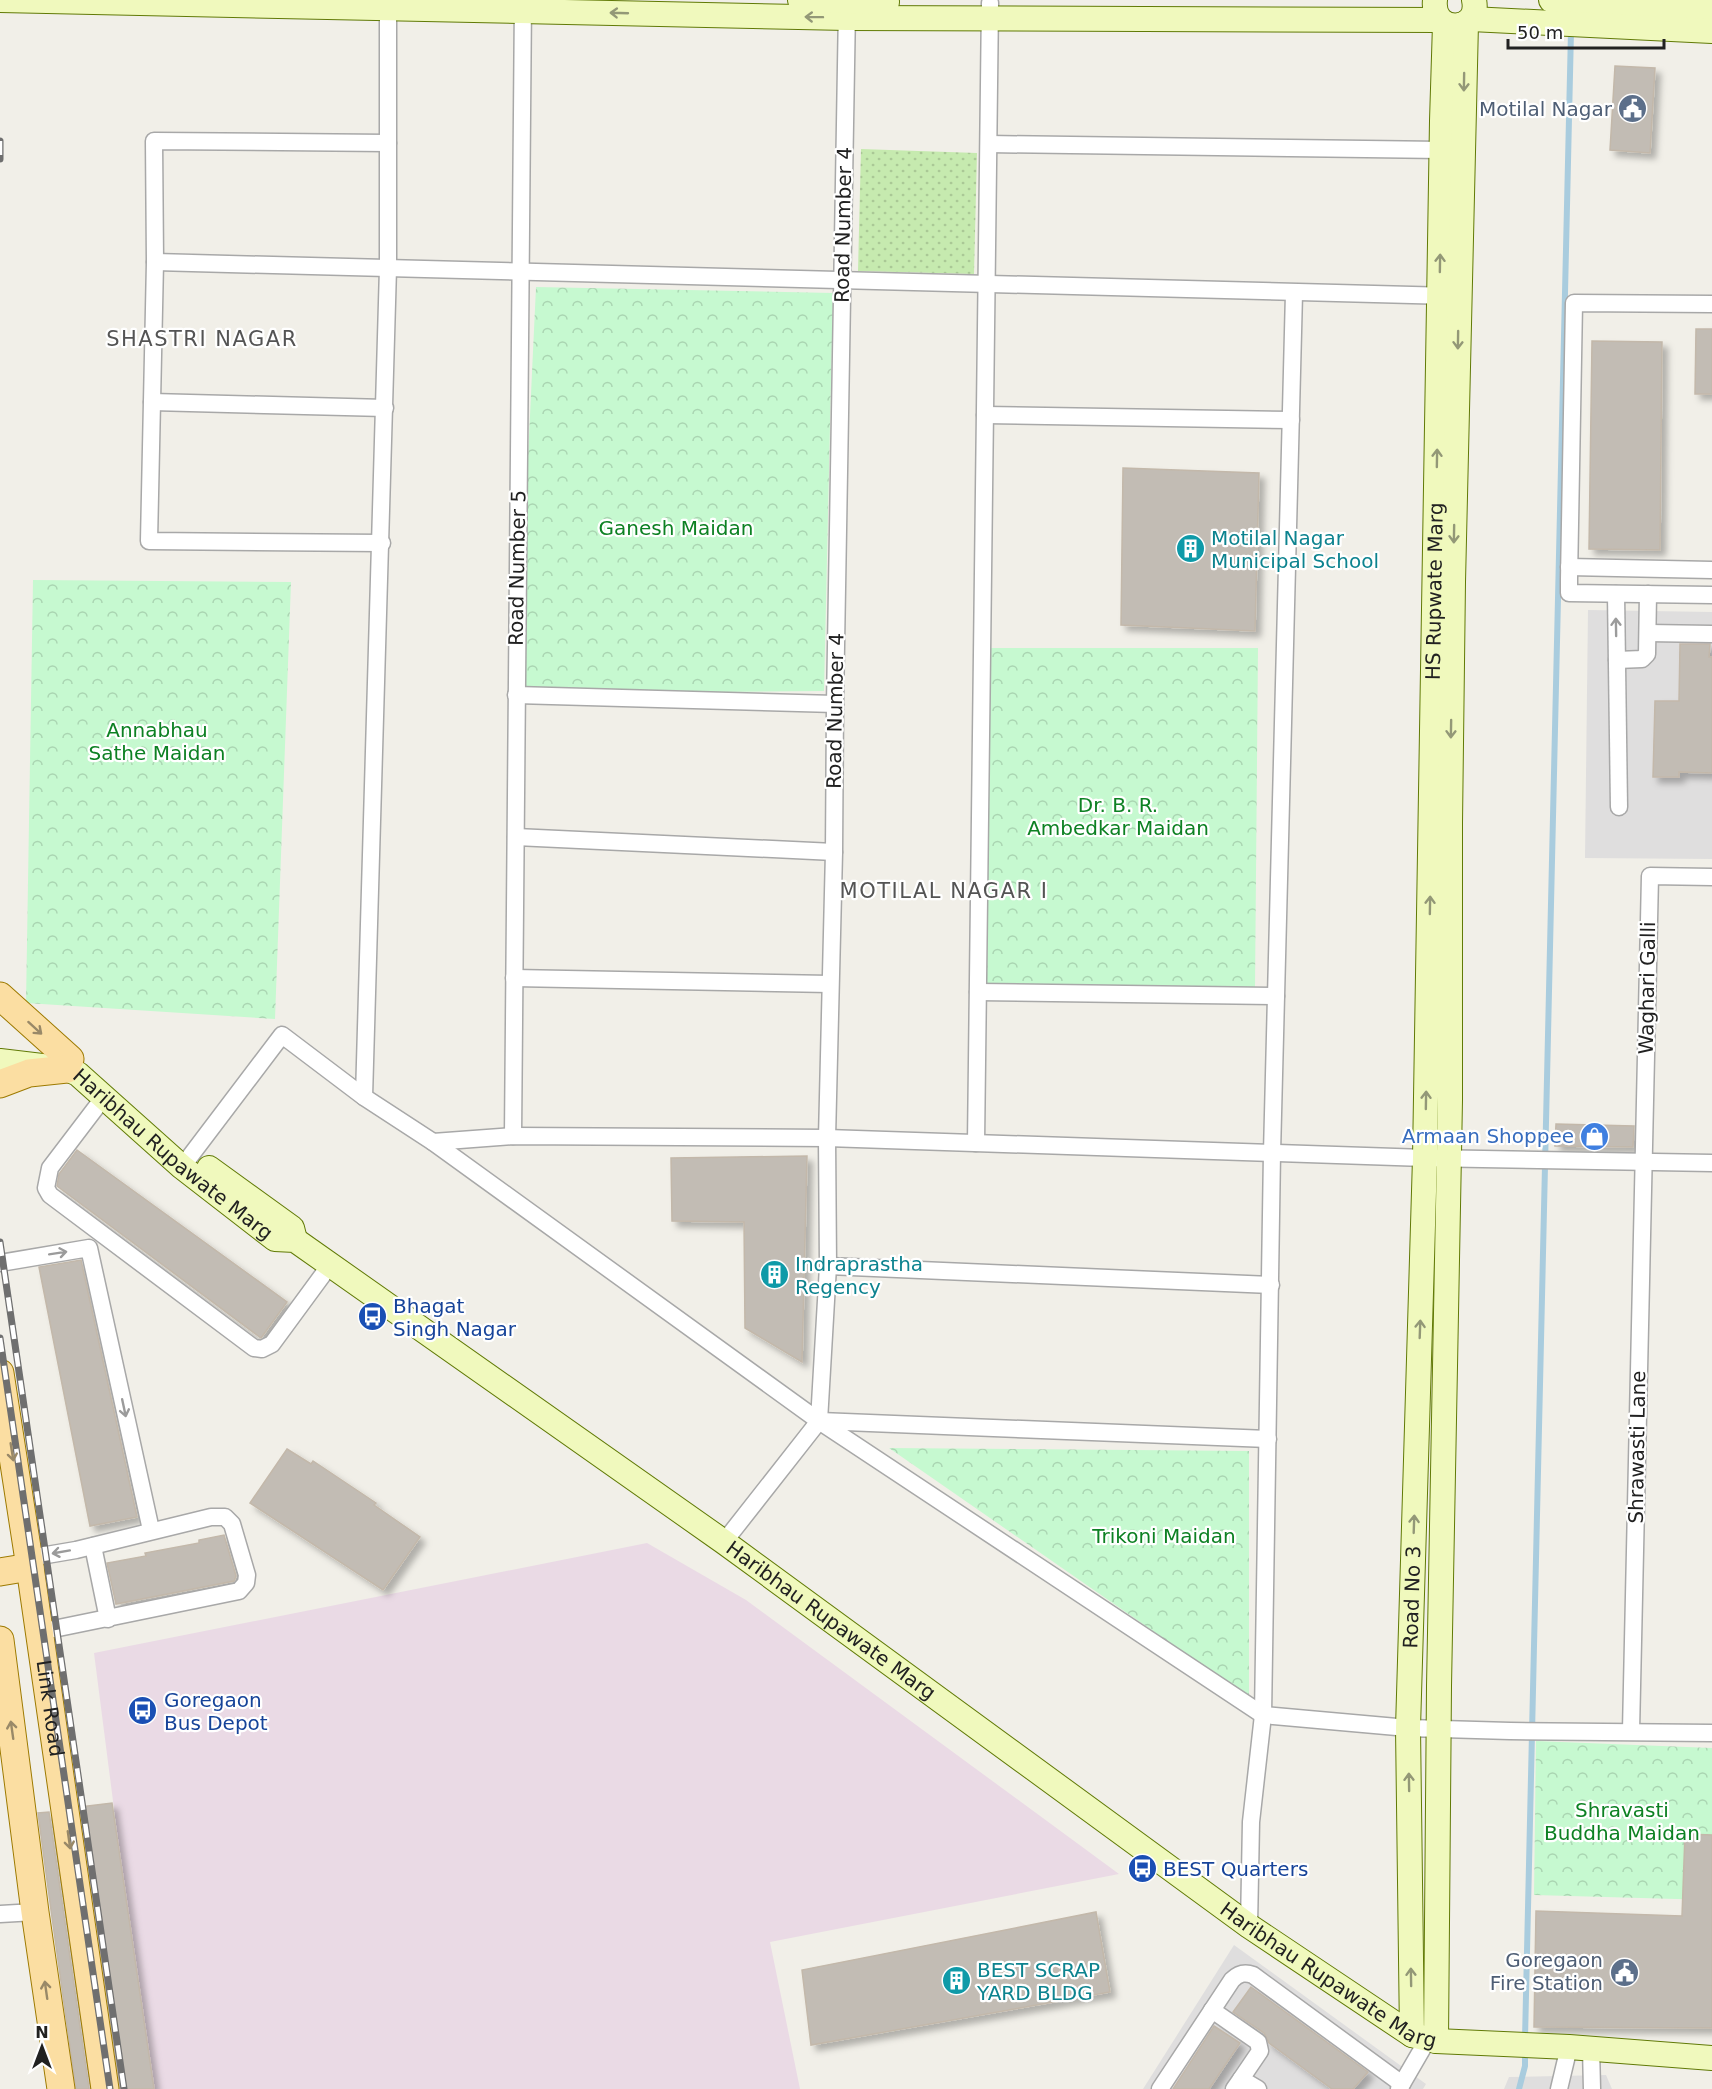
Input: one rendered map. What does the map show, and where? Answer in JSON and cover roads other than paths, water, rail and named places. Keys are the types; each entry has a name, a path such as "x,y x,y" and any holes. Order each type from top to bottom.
{"main road":[{"path":"0,996 68,1064"},
{"path":"0,1084 29,1072 68,1064"},
{"name":"Link Road","path":"0,1373 105,2089"},
{"path":"0,1572 29,1562"},
{"name":"Link Road","path":"0,1640 35,1912 61,2089"}],"street":[{"path":"0,0 1375,13 1570,11 1625,16 1712,31"},
{"path":"800,0 847,9"},
{"path":"364,1097 385,408 388,268 388,4"},
{"name":"Road Number 5","path":"513,1136 523,5"},
{"name":"Road Number 4","path":"819,1421 828,1266 827,1138 834,852 847,9"},
{"path":"1625,16 1712,9"},
{"path":"976,1143 990,10"},
{"name":"HS Rupwate Marg","path":"1437,1158 1449,296 1442,150 1453,121 1452,13"},
{"path":"155,262 1449,296 1453,121"},
{"path":"382,543 149,541 155,262 154,141 388,143"},
{"path":"989,144 1442,150"},
{"path":"1250,1926 1251,1822 1263,1715 1272,1153 1294,293"},
{"path":"1712,304 1574,303 1569,567 1569,593 1712,595"},
{"path":"152,402 385,408"},
{"path":"985,416 1291,420"},
{"path":"1569,567 1712,570"},
{"path":"1685,569 1686,594"},
{"path":"1616,594 1619,807"},
{"path":"1617,660 1642,659 1647,654 1648,594"},
{"path":"1648,633 1712,634"},
{"path":"516,695 835,704"},
{"path":"516,837 834,852"},
{"name":"Waghari Galli","path":"1643,1162 1650,876 1712,878"},
{"path":"514,978 830,984"},
{"path":"978,992 1276,996"},
{"path":"0,1049 68,1064 85,1065 187,1161 282,1035 364,1097 433,1142 819,1421 1263,1715 1408,1728 1712,1732"},
{"name":"Haribhau Rupawate Marg","path":"0,1061 68,1064 104,1097 187,1161 275,1239 295,1240 330,1264 724,1542 1250,1926 1425,2039 1712,2058"},
{"path":"104,1097 50,1168 46,1188 56,1201 254,1348 262,1349 272,1344 330,1264"},
{"path":"433,1142 513,1136 827,1138 1437,1158 1712,1163"},
{"path":"1160,2089 1236,1976 1248,1973 1401,2086 1425,2039 1439,1729 1437,1158"},
{"name":"Road No 3","path":"1425,2039 1408,1728 1437,1158"},
{"name":"Shrawasti Lane","path":"1631,1731 1643,1162"},
{"path":"0,1263 89,1248 102,1235"},
{"path":"89,1248 151,1530"},
{"path":"828,1266 1270,1285"},
{"path":"819,1421 1268,1439"},
{"path":"724,1542 819,1421"},
{"path":"29,1562 151,1530 211,1517 225,1517 232,1524 247,1575 246,1583 239,1591 39,1632"},
{"path":"93,1546 108,1619"},
{"path":"0,1914 35,1912"},
{"path":"1212,2010 1258,2042 1260,2051 1238,2084 1258,2089"},
{"path":"1559,2089 1580,2048"},
{"path":"1580,2048 1592,2089"}],"waterway":[{"path":"1525,2039 1571,31"},
{"path":"1519,2089 1525,2066 1525,2049"}],"railway":[{"path":"0,141 0,159"},
{"path":"0,1242 124,2089"},
{"path":"0,1338 110,2089"}],"place":[{"name":"Motilal Nagar","path":"1633,109"},
{"name":"Motilal Nagar Municipal School","path":"1190,549"},
{"name":"Armaan Shoppee","path":"1595,1136"},
{"name":"Indraprastha Regency","path":"774,1275"},
{"name":"Bhagat Singh Nagar","path":"372,1317"},
{"name":"Goregaon Bus Depot","path":"143,1711"},
{"name":"BEST Quarters","path":"1142,1869"},
{"name":"Goregaon Fire Station","path":"1624,1972"},
{"name":"BEST SCRAP YARD BLDG","path":"956,1981"}],"district":[{"name":"SHASTRI NAGAR","path":"202,339"},
{"name":"MOTILAL NAGAR I","path":"944,891"}],"park label":[{"name":"Ganesh Maidan","path":"676,528"},
{"name":"Annabhau Sathe Maidan","path":"157,742"},
{"name":"Dr. B. R. Ambedkar Maidan","path":"1118,816"},
{"name":"Trikoni Maidan","path":"1164,1536"},
{"name":"Shravasti Buddha Maidan","path":"1622,1822"}]}
